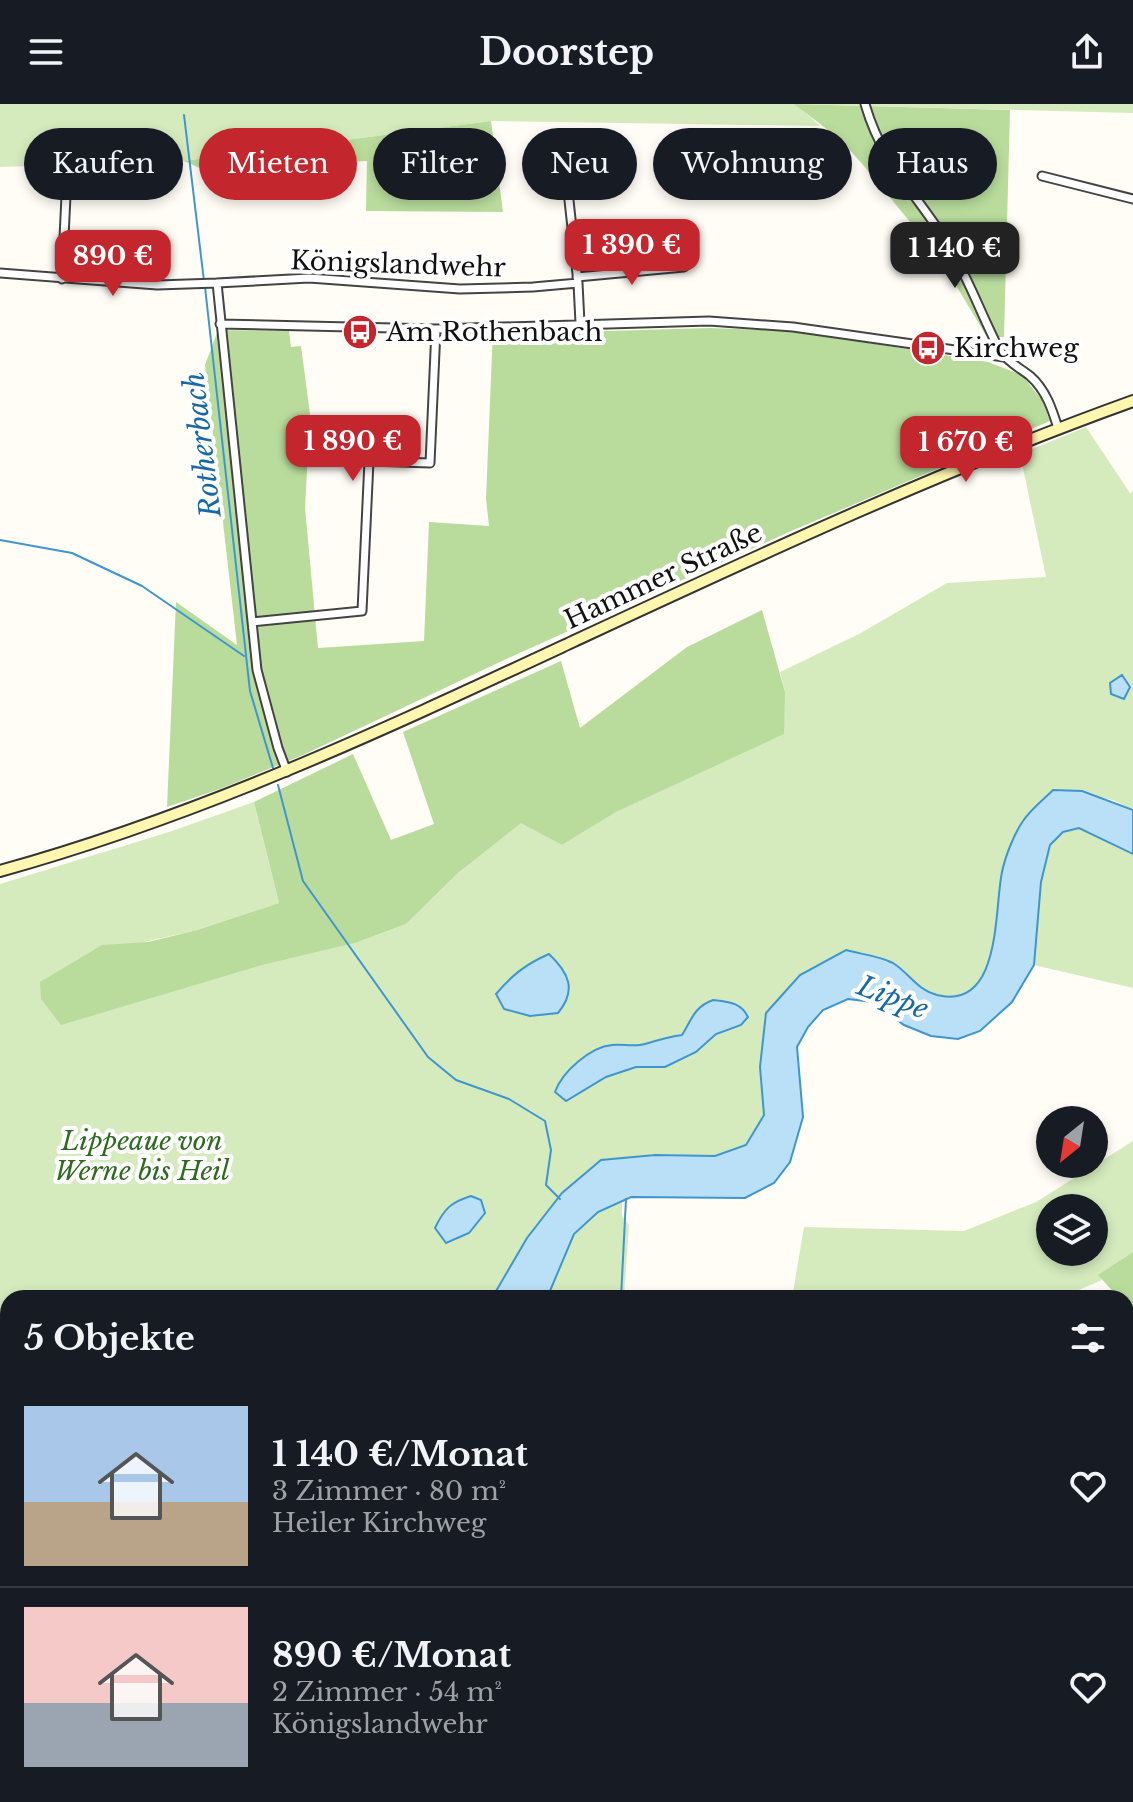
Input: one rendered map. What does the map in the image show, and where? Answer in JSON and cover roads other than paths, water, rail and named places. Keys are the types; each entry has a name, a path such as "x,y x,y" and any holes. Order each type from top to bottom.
{"main road":[{"name":"Hammer Straße","path":"0,871 125,834 287,772 861,509 1058,428 1133,401"}],"street":[{"path":"865,105 884,153 897,176 947,243 1004,357"},
{"path":"1042,176 1133,199"},
{"path":"62,279 66,200"},
{"path":"569,200 580,323"},
{"name":"Königslandwehr","path":"0,273 157,285 309,278 460,289 533,287 684,267"},
{"path":"217,283 260,685 287,772"},
{"path":"220,324 436,329 709,321 793,327 1004,357 1029,375 1043,390 1058,428"},
{"path":"252,622 362,611 369,461 430,463 436,329"}],"water":[{"path":"1122,675 1130,687 1124,699 1111,694 1110,683"},
{"name":"Lippe","path":"1053,790 1082,791 1133,810 1133,854 1079,828 1063,832 1050,845 1041,882 1034,965 1012,1002 980,1031 958,1039 931,1036 904,1025 873,1002 848,999 823,1010 808,1027 797,1047 803,1117 790,1162 774,1183 745,1198 631,1197 598,1212 574,1234 550,1290 497,1290 527,1238 562,1193 601,1160 655,1155 715,1156 746,1145 764,1115 760,1067 766,1013 800,975 846,950 893,963 924,989 937,995 958,996 973,988 984,973 991,953 1005,860 1016,832 1033,809"},
{"path":"549,954 562,968 568,982 567,997 558,1013 530,1016 504,1009 496,994 520,971"},
{"path":"713,1000 738,1006 748,1017 741,1025 716,1034 696,1052 665,1067 636,1067 606,1077 566,1101 555,1092 570,1069 586,1055 612,1045 641,1045 682,1035 697,1010"},
{"path":"471,1196 481,1200 485,1213 469,1233 446,1243 435,1228 438,1221 453,1204"}],"waterway":[{"name":"Rotherbach","path":"184,115 204,281"},
{"name":"Rotherbach","path":"205,287 250,691 273,768"},
{"path":"0,540 72,553 142,586 244,656"},
{"name":"Rotherbach","path":"278,785 303,881 428,1057 456,1080 509,1099 545,1121 551,1150 546,1185 560,1199"},
{"path":"621,1290 626,1199"}],"place":[{"name":"Am Rothenbach","path":"360,332"},
{"name":"Kirchweg","path":"928,348"}],"park label":[{"name":"Lippeaue von Werne bis Heil","path":"142,1156"}]}
